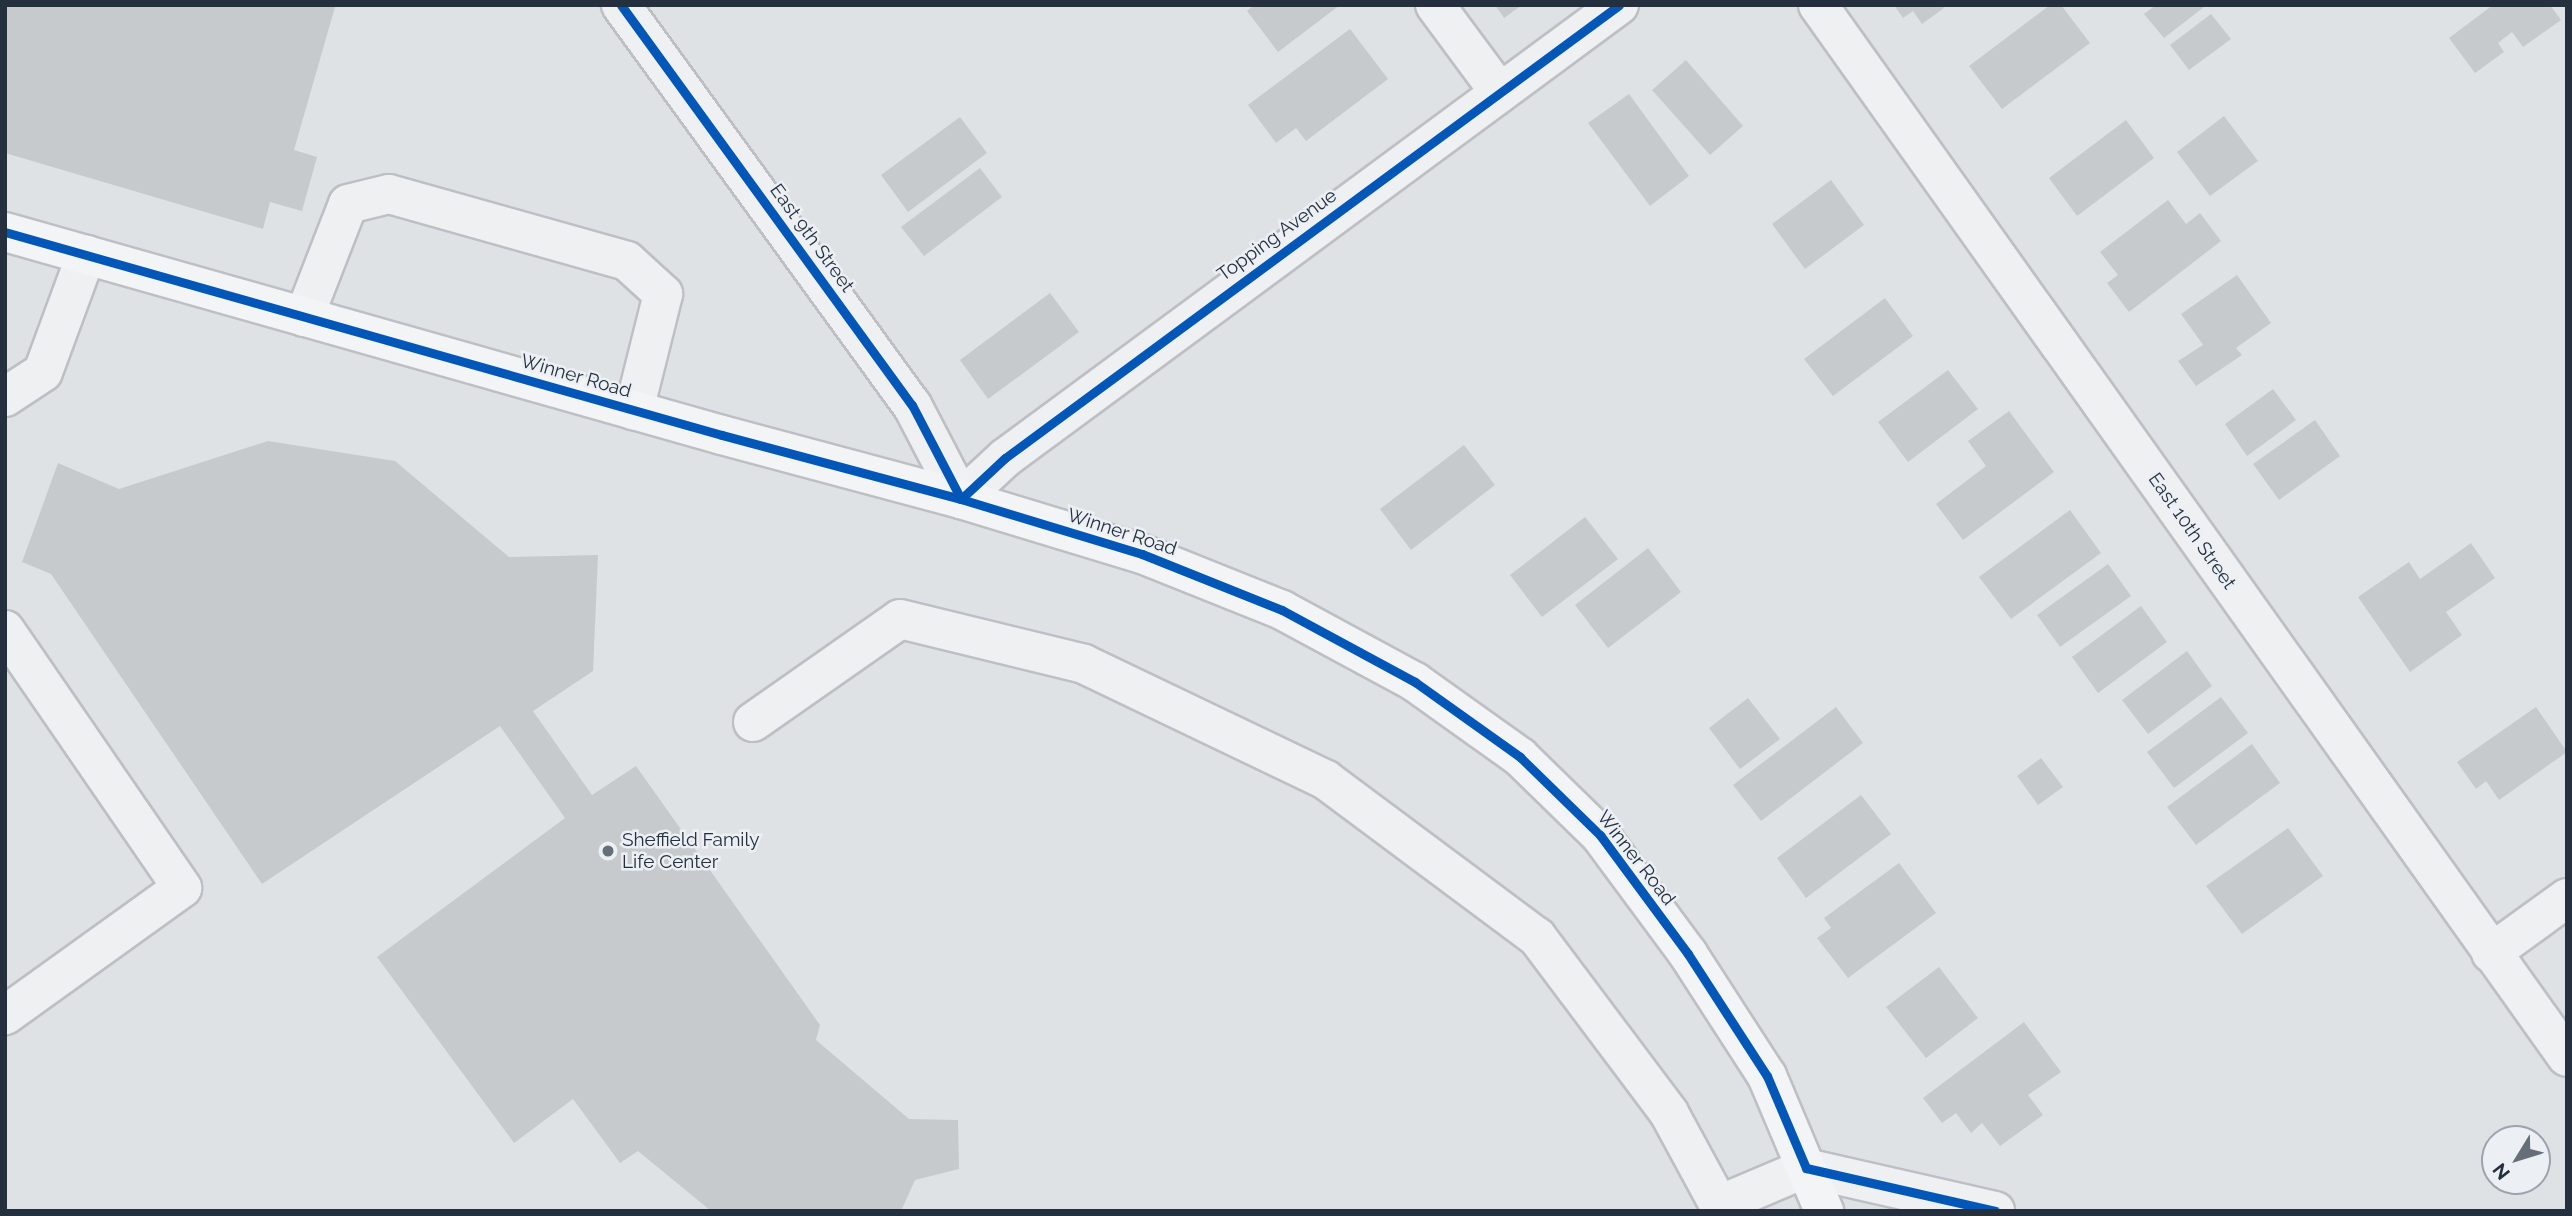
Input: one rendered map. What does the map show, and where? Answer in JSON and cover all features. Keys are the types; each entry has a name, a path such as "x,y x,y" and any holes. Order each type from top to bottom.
{"main road":[{"name":"Winner Road","path":"5,232 634,410 961,499 1142,554 1282,610 1415,682 1520,757 1600,835 1688,954 1767,1076 1806,1168"},
{"path":"1806,1168 1824,1211"}],"street":[{"name":"East 9th Street","path":"621,5 912,405 961,499"},
{"path":"1435,5 1500,93"},
{"name":"Topping Avenue","path":"961,499 1005,458 1619,5"},
{"name":"East 10th Street","path":"1818,5 2567,1057"},
{"path":"304,317 348,204 389,194 613,257 626,261 663,294 634,410"},
{"path":"5,397 43,372 86,255"},
{"path":"753,722 900,619 1084,664 1326,780 1537,937 1669,1113 1719,1205 1806,1168 1995,1211"},
{"path":"5,630 182,888 5,1015"},
{"path":"2491,953 2567,898"}],"building":[{"path":"5,5 335,7 294,150 317,157 302,211 270,202 263,229 5,153"},
{"path":"1254,5 1340,5 1278,52 1247,11"},
{"path":"1495,5 1522,5 1504,18"},
{"path":"1894,5 1942,5 1944,8 1922,24 1913,11 1903,18"},
{"path":"2050,5 2061,5 2090,43 2002,109 1969,66"},
{"path":"2156,5 2204,7 2164,38 2144,14"},
{"path":"2493,5 2550,5 2561,20 2523,47 2512,32 2498,43 2504,52 2475,73 2449,38"},
{"path":"2211,14 2231,39 2189,70 2170,45"},
{"path":"1350,29 1388,79 1306,141 1296,128 1276,143 1248,105"},
{"path":"1686,60 1743,126 1710,155 1652,90"},
{"path":"1629,94 1689,176 1650,206 1588,123"},
{"path":"2224,116 2258,161 2210,196 2177,152"},
{"path":"960,117 987,153 908,212 881,175"},
{"path":"2126,120 2154,158 2077,216 2049,178"},
{"path":"980,168 1002,197 924,256 901,227"},
{"path":"1831,180 1864,225 1805,269 1772,224"},
{"path":"2168,200 2186,224 2200,213 2221,241 2129,312 2107,283 2118,275 2100,252"},
{"path":"2237,275 2271,323 2236,348 2242,355 2196,386 2178,361 2203,345 2181,314"},
{"path":"1050,293 1079,332 988,399 960,360"},
{"path":"1885,298 1913,336 1833,396 1804,359"},
{"path":"1948,370 1978,409 1908,462 1878,422"},
{"path":"2273,389 2296,420 2247,456 2225,424"},
{"path":"2009,411 2054,472 1963,540 1936,504 1986,466 1968,441"},
{"path":"2315,420 2340,456 2279,500 2253,464"},
{"name":"Sheffield Family Life Center","path":"268,441 395,461 509,557 598,555 593,671 533,711 592,795 636,766 820,1025 816,1040 909,1119 958,1120 959,1169 915,1180 901,1211 711,1211 638,1151 620,1163 573,1099 514,1143 377,957 565,818 500,726 262,884 51,574 22,562 58,463 119,489"},
{"path":"1464,445 1495,485 1411,550 1380,509"},
{"path":"2070,510 2101,553 2011,619 1979,577"},
{"path":"1585,517 1618,559 1542,617 1510,575"},
{"path":"2471,543 2495,578 2446,612 2462,635 2410,672 2358,597 2409,562 2420,579"},
{"path":"1648,548 1681,592 1608,648 1575,605"},
{"path":"2108,564 2131,596 2060,647 2037,615"},
{"path":"2141,606 2167,642 2098,693 2072,657"},
{"path":"2187,651 2212,686 2148,734 2122,700"},
{"path":"2221,697 2248,733 2174,788 2147,752"},
{"path":"1748,698 1780,739 1740,769 1709,728"},
{"path":"1836,707 1863,743 1761,821 1733,785"},
{"path":"2536,707 2567,752 2499,800 2486,781 2476,789 2457,762"},
{"path":"2252,744 2280,783 2196,845 2167,807"},
{"path":"2041,758 2063,787 2038,805 2017,776"},
{"path":"1861,795 1891,834 1806,898 1777,858"},
{"path":"2288,828 2323,876 2242,934 2206,886"},
{"path":"1899,863 1936,913 1848,978 1817,938 1831,928 1824,918"},
{"path":"1939,967 1978,1018 1926,1058 1886,1007"},
{"path":"2024,1022 2061,1072 2028,1095 2043,1115 2000,1146 1982,1123 1971,1133 1956,1113 1942,1123 1923,1098"}],"cycle path":[{"path":"621,5 912,405 961,499 1005,458 1619,5"},
{"path":"5,232 722,435 961,499 1142,554 1282,610 1415,682 1520,757 1600,835 1688,954 1767,1076 1806,1168 1995,1211"}],"place":[{"name":"Sheffield Family Life Center","path":"608,851"}]}
